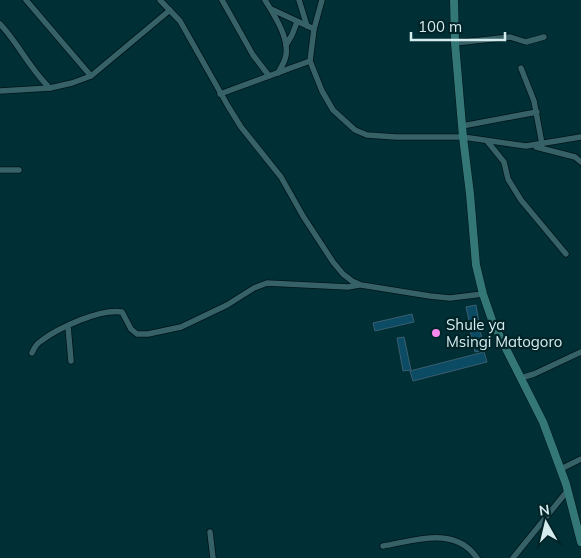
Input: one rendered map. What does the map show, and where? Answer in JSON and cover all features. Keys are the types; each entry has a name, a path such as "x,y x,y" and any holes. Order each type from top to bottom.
{"street":[{"path":"26,0 91,76"},
{"path":"160,0 180,21 220,94 241,126 281,177 303,216 343,274 361,285 440,297 450,298 483,294"},
{"path":"222,0 253,54 269,76"},
{"path":"265,0 286,45 284,62 278,73"},
{"path":"299,0 307,26"},
{"path":"322,0 314,29 310,61 322,91 333,110 355,130 368,135 396,138 463,137 534,146 575,157 581,162"},
{"path":"454,0 455,44 476,265 493,323 542,422 561,470 581,542"},
{"path":"270,9 314,29"},
{"path":"286,45 292,35 301,9"},
{"path":"0,91 50,88 91,76 170,10"},
{"path":"0,24 50,88"},
{"path":"455,44 510,37 526,42 544,37"},
{"path":"220,94 310,61"},
{"path":"521,68 537,112 542,144"},
{"path":"462,126 537,112"},
{"path":"534,146 581,137"},
{"path":"487,141 504,162 508,179 521,200 566,254"},
{"path":"0,170 19,170"},
{"path":"32,354 35,346 41,341 68,326 116,311 122,312 131,329 137,334 148,334 181,327 267,283 348,287 361,285"},
{"path":"68,326 71,361"},
{"path":"521,378 581,352"},
{"path":"561,470 581,459"},
{"path":"513,558 568,490"},
{"path":"210,532 213,558"},
{"path":"382,546 423,539 451,538 468,547 477,558"}],"building":[{"path":"476,305 479,323 470,325 466,307"},
{"path":"412,314 414,322 375,331 373,323"},
{"path":"479,324 484,350 475,352 469,326"},
{"path":"404,337 411,370 403,371 397,338"},
{"path":"484,352 487,362 413,381 410,371"}],"place":[{"name":"Shule ya Msingi Matogoro","path":"436,333"}]}
